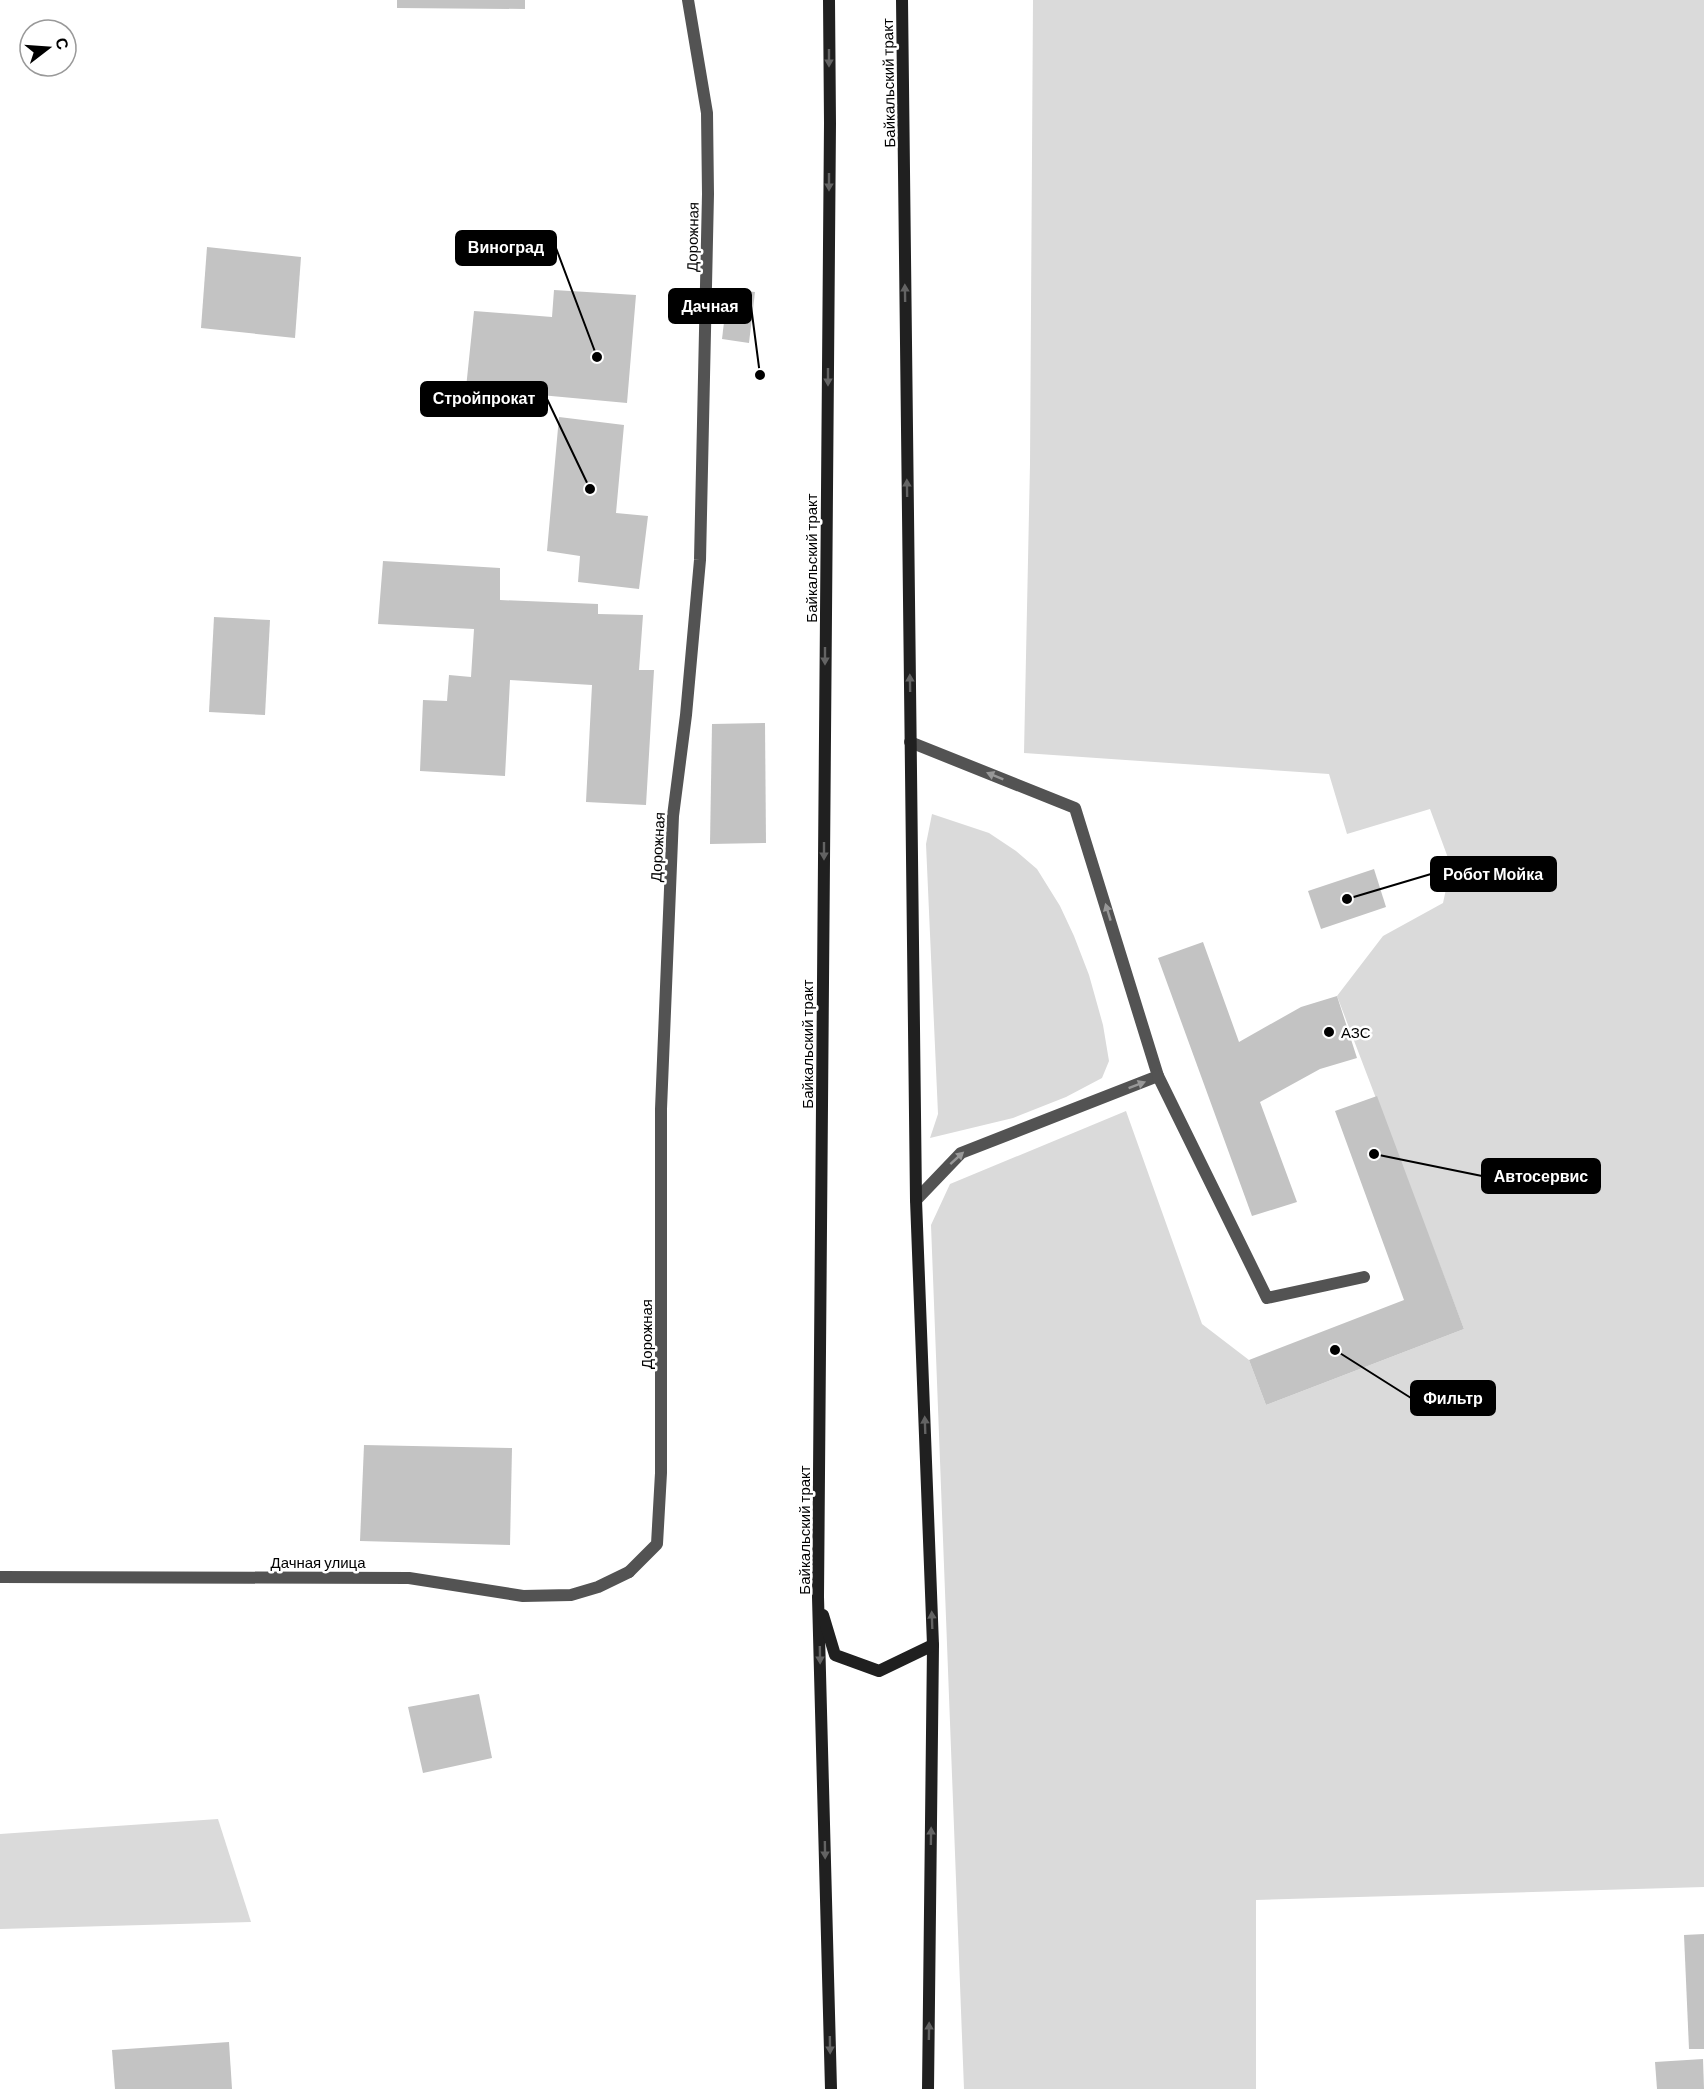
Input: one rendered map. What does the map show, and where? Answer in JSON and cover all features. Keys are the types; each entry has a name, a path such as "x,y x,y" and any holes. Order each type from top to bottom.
{"main road":[{"name":"Байкальский тракт","path":"829,0 818,1597 831,2089"},
{"name":"Байкальский тракт","path":"902,0 916,1200 933,1645 928,2089"},
{"path":"818,1597 835,1655 879,1671 933,1645"}],"street":[{"name":"Дорожная","path":"629,1572 657,1544 661,1473 661,1109 673,816 686,715 700,560 708,206 707,113 688,0"},
{"path":"910,742 1075,808 1158,1076 1267,1299 1364,1277"},
{"path":"916,1200 961,1153 1158,1076"},
{"name":"Дачная улица","path":"0,1577 409,1578 523,1596 571,1595 598,1587 629,1572"}],"shaded area":[{"path":"1033,0 1704,0 1704,1887 1256,1900 1256,2089 964,2089 931,1225 950,1184 1126,1111 1202,1324 1249,1360 1266,1405 1464,1329 1337,996 1383,936 1443,903 1451,866 1430,809 1347,834 1329,774 1024,753 1030,464"},
{"path":"932,814 989,833 1037,869 1060,906 1089,975 1103,1025 1109,1061 1102,1078 1066,1097 1013,1118 930,1138 938,1114 926,844"},
{"path":"218,1819 251,1922 0,1929 0,1834"}],"building":[{"path":"397,0 525,0 525,9 397,8"},
{"path":"207,247 301,257 295,338 201,328"},
{"path":"728,289 755,292 749,343 722,339"},
{"path":"554,290 636,295 627,403 466,388 474,311 552,317"},
{"path":"559,417 624,425 616,513 648,516 639,589 578,582 580,556 547,551"},
{"path":"383,561 500,568 500,600 598,604 598,614 643,615 639,670 654,670 646,805 586,802 592,685 510,680 505,776 420,771 423,700 447,701 449,675 471,677 474,629 378,624"},
{"path":"214,617 270,620 265,715 209,712"},
{"path":"765,723 766,843 710,844 712,724"},
{"path":"1374,869 1386,907 1321,929 1308,891"},
{"path":"1203,942 1239,1042 1301,1007 1337,996 1357,1058 1320,1069 1260,1102 1297,1202 1252,1216 1158,958"},
{"path":"1377,1096 1464,1329 1266,1405 1249,1360 1404,1300 1335,1111"},
{"path":"364,1445 512,1448 510,1545 360,1541"},
{"path":"479,1694 492,1758 423,1773 408,1707"},
{"path":"1704,1934 1704,2049 1689,2049 1684,1935"},
{"path":"229,2042 232,2089 115,2089 112,2050"},
{"path":"1703,2059 1704,2089 1657,2089 1655,2062"}],"place":[{"name":"Виноград","path":"597,357"},
{"name":"Дачная","path":"760,375"},
{"name":"Стройпрокат","path":"590,489"},
{"name":"Робот Мойка","path":"1347,899"},
{"name":"АЗС","path":"1329,1032"},
{"name":"Автосервис","path":"1374,1154"},
{"name":"Фильтр","path":"1335,1350"}]}
